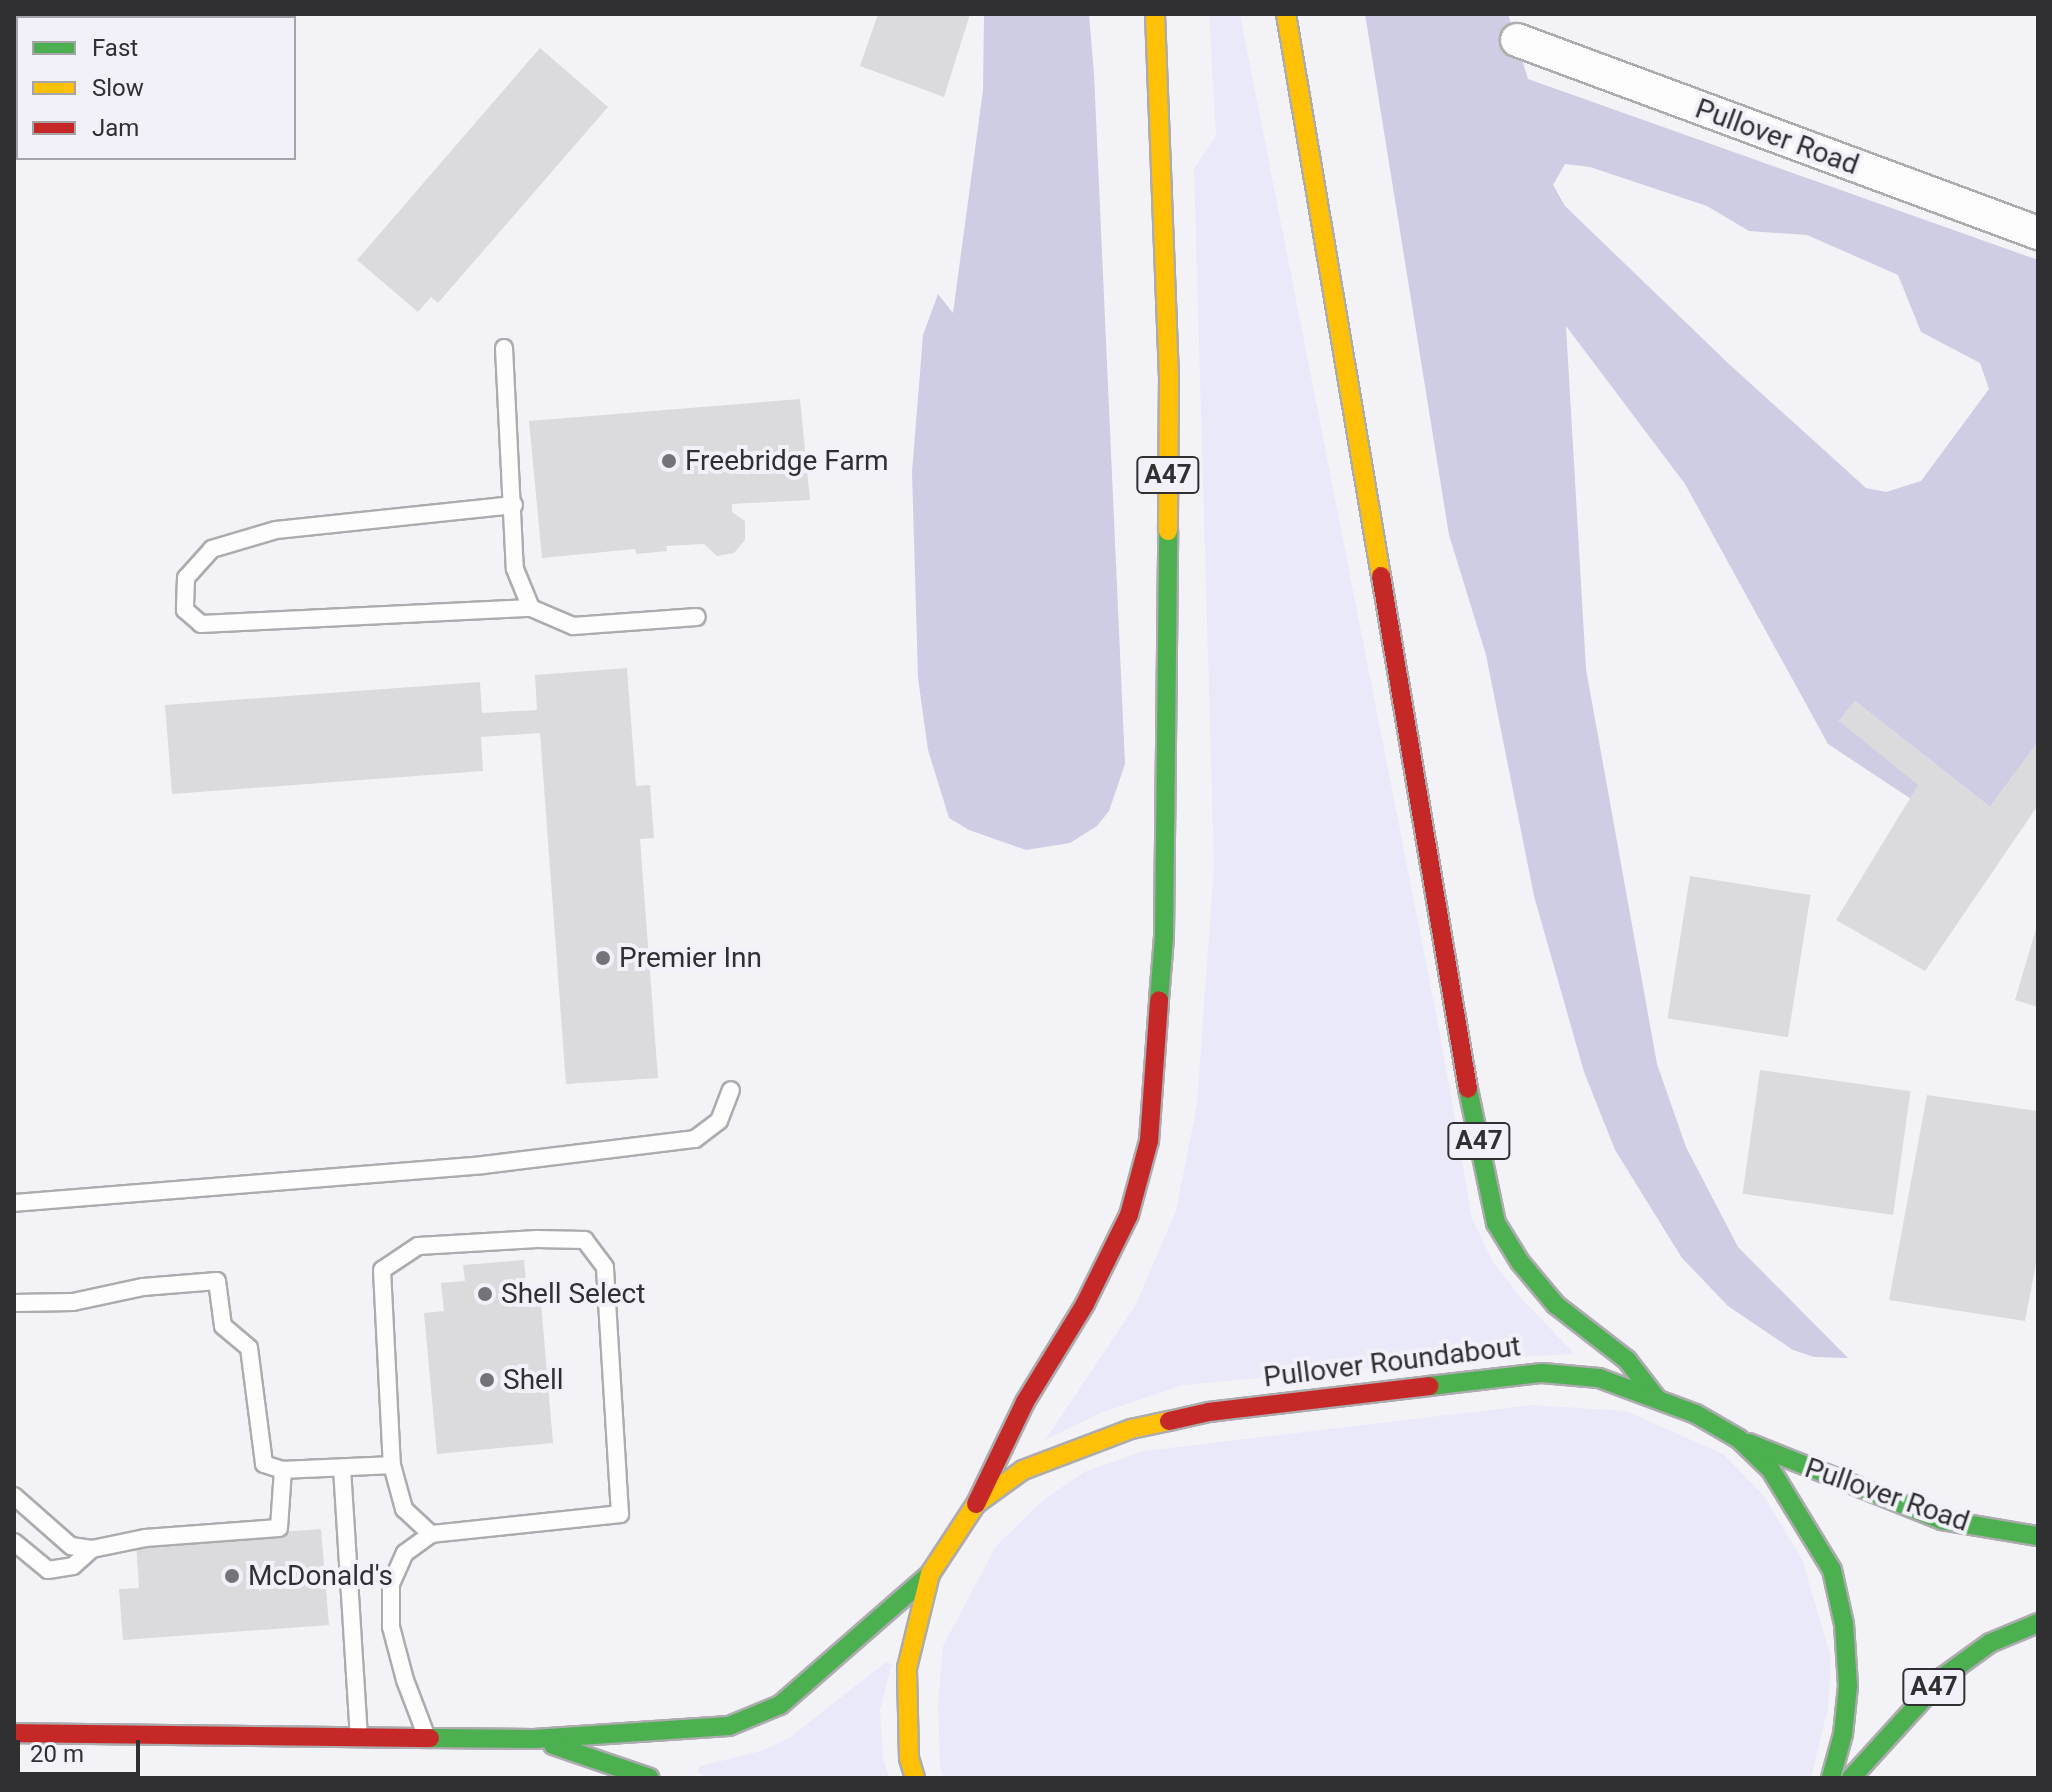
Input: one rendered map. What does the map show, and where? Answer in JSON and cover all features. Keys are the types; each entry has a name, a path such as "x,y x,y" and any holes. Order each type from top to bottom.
{"main road":[{"name":"A47","path":"976,1504 1025,1402 1085,1304 1129,1215 1149,1141 1164,936 1169,376 1155,14"},
{"name":"A47","path":"1286,14 1467,1085 1496,1223 1520,1262 1556,1305 1627,1360 1657,1399"},
{"name":"Pullover Roundabout","path":"915,1778 909,1758 907,1668 930,1574 976,1504 1023,1470 1131,1429 1209,1412 1542,1373 1599,1378 1696,1414 1739,1439 1771,1470 1832,1570 1844,1624 1848,1686 1843,1734 1831,1778"},
{"name":"Pullover Road","path":"1739,1439 1942,1520 2038,1536"},
{"path":"14,1733 534,1739 729,1726 780,1705 930,1574"},
{"name":"A47","path":"1851,1778 1943,1677 1990,1643 2038,1623"},
{"path":"534,1739 650,1778"}],"street":[{"name":"Pullover Road","path":"1517,40 2038,233"}],"lane":[{"path":"504,348 515,569 531,608"},
{"path":"514,505 276,530 212,549 186,578 185,610 201,624 531,608 573,626 697,617"},
{"path":"14,1203 483,1165 695,1139 719,1121 731,1090"},
{"path":"427,1738 405,1680 391,1627 391,1584 405,1553 431,1534 620,1514 605,1267 585,1240 537,1239 418,1246 382,1270 392,1465 404,1509 431,1534"},
{"path":"14,1303 73,1302 143,1287 217,1281 223,1326 249,1348 264,1464 283,1470 392,1465"},
{"path":"342,1468 359,1737"},
{"path":"14,1496 71,1546 92,1549 145,1538 279,1528 283,1470"},
{"path":"14,1542 48,1570 73,1566 92,1549"}],"shaded area":[{"path":"984,14 1089,14 1094,74 1125,764 1109,811 1097,826 1070,843 1026,850 969,830 949,818 928,750 918,678 912,472 923,335 938,294 953,313 983,90"},
{"path":"1209,14 1240,14 1440,1034 1472,1218 1493,1262 1520,1297 1575,1354 1461,1360 1183,1385 1100,1413 1045,1440 1135,1306 1176,1211 1197,1104 1214,867 1194,169 1216,135"},
{"path":"1365,14 1508,14 1528,79 2038,260 2038,742 1990,807 1855,701 1839,721 1989,812 1958,830 1828,744 1685,484 1566,326 1586,669 1657,1064 1686,1147 1738,1247 1848,1358 1814,1357 1793,1350 1728,1306 1682,1258 1615,1150 1584,1072 1534,896 1486,655 1449,535","holes":["1565,164 1590,167 1707,206 1749,231 1807,235 1898,275 1921,332 1980,363 1989,389 1921,481 1886,492 1866,488 1729,364 1565,206 1553,185"]},
{"path":"1532,1405 1626,1411 1723,1454 1764,1496 1802,1559 1831,1657 1828,1708 1811,1778 944,1778 940,1767 938,1704 943,1646 996,1546 1041,1502 1084,1472 1144,1451"},
{"path":"886,1662 892,1664 880,1710 883,1758 889,1778 707,1778 698,1772 700,1766 761,1751 789,1738"}],"building":[{"path":"878,14 970,14 944,97 860,66"},
{"path":"540,48 608,107 438,303 431,297 418,312 357,260"},
{"name":"Freebridge Farm","path":"800,399 810,500 732,504 732,512 745,521 745,540 734,553 717,556 704,544 666,546 667,551 636,554 635,549 542,558 529,421"},
{"name":"Premier Inn","path":"627,668 636,786 650,785 654,838 640,839 658,1078 566,1084 540,733 481,737 483,771 172,794 165,705 480,682 482,713 537,710 535,675"},
{"path":"1855,701 1990,807 2038,742 2038,805 1925,971 1836,920 1918,785 1839,721"},
{"path":"1690,876 1810,895 1788,1037 1667,1018"},
{"path":"2038,922 2038,1007 2015,1000"},
{"path":"1760,1070 1911,1091 1893,1215 1743,1194"},
{"path":"1927,1095 2038,1111 2038,1253 2025,1321 1889,1300"},
{"path":"524,1260 528,1304 541,1303 553,1443 437,1454 424,1313 444,1311 441,1283 465,1281 463,1265"},
{"name":"McDonald's","path":"321,1529 329,1625 123,1640 119,1589 139,1588 136,1543"}],"traffic: fast":[{"path":"1159,1000 1164,936 1168,531"},
{"path":"1468,1089 1496,1223 1520,1262 1556,1305 1627,1360 1657,1399"},
{"path":"1429,1386 1542,1373 1599,1378 1696,1414 1739,1439 1771,1470 1832,1570 1844,1624 1848,1686 1843,1734 1831,1778"},
{"path":"1749,1443 1942,1520 2038,1536"},
{"path":"430,1738 534,1739 729,1726 780,1705 930,1574"},
{"path":"1851,1778 1943,1677 1990,1643 2038,1623"},
{"path":"553,1745 650,1778"}],"traffic: slow":[{"path":"1155,14 1169,376 1168,531"},
{"path":"1286,14 1381,576"},
{"path":"915,1778 909,1758 907,1668 930,1574 976,1504 1023,1470 1131,1429 1169,1421"}],"traffic: jam":[{"path":"1381,576 1468,1089"},
{"path":"976,1504 1025,1402 1085,1304 1129,1215 1149,1141 1159,1000"},
{"path":"1169,1421 1209,1412 1429,1386"},
{"path":"14,1733 430,1738"}],"place":[{"name":"Freebridge Farm","path":"669,461"},
{"name":"Premier Inn","path":"603,958"},
{"name":"Shell Select","path":"485,1294"},
{"name":"Shell","path":"487,1380"},
{"name":"McDonald's","path":"232,1576"}]}
